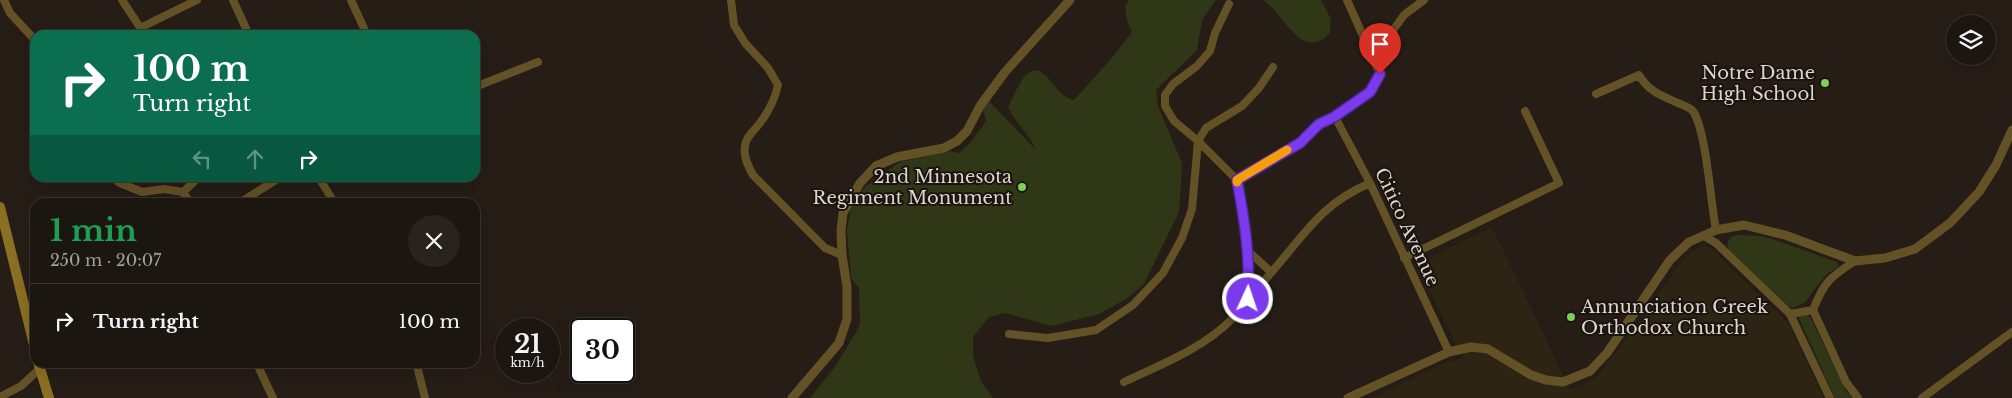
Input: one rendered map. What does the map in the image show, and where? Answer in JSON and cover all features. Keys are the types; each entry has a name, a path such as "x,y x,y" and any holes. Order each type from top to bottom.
{"main road":[{"path":"0,207 30,329"},
{"path":"43,368 49,398"}],"street":[{"path":"4,0 10,13 30,35"},
{"path":"122,0 140,28 197,0"},
{"path":"233,0 247,30"},
{"path":"730,0 734,25 744,43 768,68 778,85 775,99 760,124 750,134 745,145 746,161 753,175 825,248 842,255"},
{"path":"792,398 828,357 839,343 842,335 847,319 847,287 842,255 841,230 843,213 860,183 876,166 897,157 944,148 957,141 967,131 980,106 1005,72 1070,0"},
{"path":"1237,180 1300,143 1319,124 1334,117 1370,92 1380,74 1347,0"},
{"path":"1373,58 1404,15 1424,0"},
{"path":"353,1 365,30"},
{"path":"1229,4 1214,34 1210,52 1197,66 1173,84 1165,95 1165,106 1174,121 1198,141 1237,180 1247,230 1248,299"},
{"path":"480,85 538,62"},
{"path":"1009,334 1048,338 1096,330 1133,304 1163,273 1182,238 1192,209 1198,141 1206,128 1242,106 1259,88 1273,67"},
{"path":"1596,94 1639,75 1646,86 1654,92 1691,108 1696,117 1704,150 1716,230"},
{"path":"1404,258 1559,183 1525,111"},
{"name":"Citico Avenue","path":"1334,117 1370,183 1449,352"},
{"path":"1858,398 1846,382 1813,310 1820,292 1832,275 1855,261 1885,258 1915,248 1950,223 1979,192 1996,165 2012,130"},
{"path":"119,182 142,192 164,189 183,192 187,198"},
{"path":"183,192 194,182"},
{"path":"247,198 273,182"},
{"path":"322,182 332,198"},
{"path":"1124,382 1183,353 1218,333 1304,231 1328,206 1350,192 1370,183"},
{"path":"1348,398 1449,352 1471,347 1488,349 1531,375 1546,380 1564,382 1590,371 1607,353 1670,260 1689,242 1716,230 1744,225 1785,235 1855,261"},
{"path":"1704,236 1716,243 1790,314 1830,398"},
{"path":"1248,251 1271,272"},
{"path":"1790,314 1813,310"},
{"path":"1922,398 2012,332"},
{"path":"0,397 21,386 38,368"},
{"path":"259,368 273,398"},
{"path":"418,368 425,398"}],"shaded area":[{"path":"1492,227 1570,389 1579,387 1597,377 1686,255 1701,246 1709,247 1788,323 1824,398 1372,398 1445,363 1463,358 1416,264"}],"green space":[{"path":"1129,0 1216,0 1202,20 1197,50 1156,90 1158,106 1182,163 1181,184 1179,212 1144,284 1126,299 1099,314 1052,326 1005,313 989,317 973,337 973,356 981,381 993,398 810,398 834,368 858,329 860,322 859,288 851,278 847,230 850,212 855,199 866,186 900,162 950,151 959,153 971,142 986,121 983,110 989,101 1036,150 1008,107 1020,83 1032,71 1038,71 1044,74 1067,98 1074,100 1111,59 1132,32 1127,21 1125,6"},
{"path":"1263,0 1321,0 1331,19 1330,33 1320,41 1310,42 1302,39"},
{"path":"1736,235 1761,236 1772,239 1837,262 1839,266 1826,275 1805,302 1793,308 1787,306 1728,249 1729,240"},
{"path":"1807,314 1812,320 1846,391 1853,398 1835,398 1798,316"}],"slow traffic":[{"path":"1237,182 1237,180 1287,150"}],"place":[{"name":"Notre Dame High School","path":"1825,83"},
{"name":"2nd Minnesota Regiment Monument","path":"1022,187"},
{"name":"Annunciation Greek Orthodox Church","path":"1571,317"}],"route":[{"path":"1248,299 1250,265 1247,230 1237,180 1300,143 1319,124 1334,117 1370,92 1380,74"}]}
